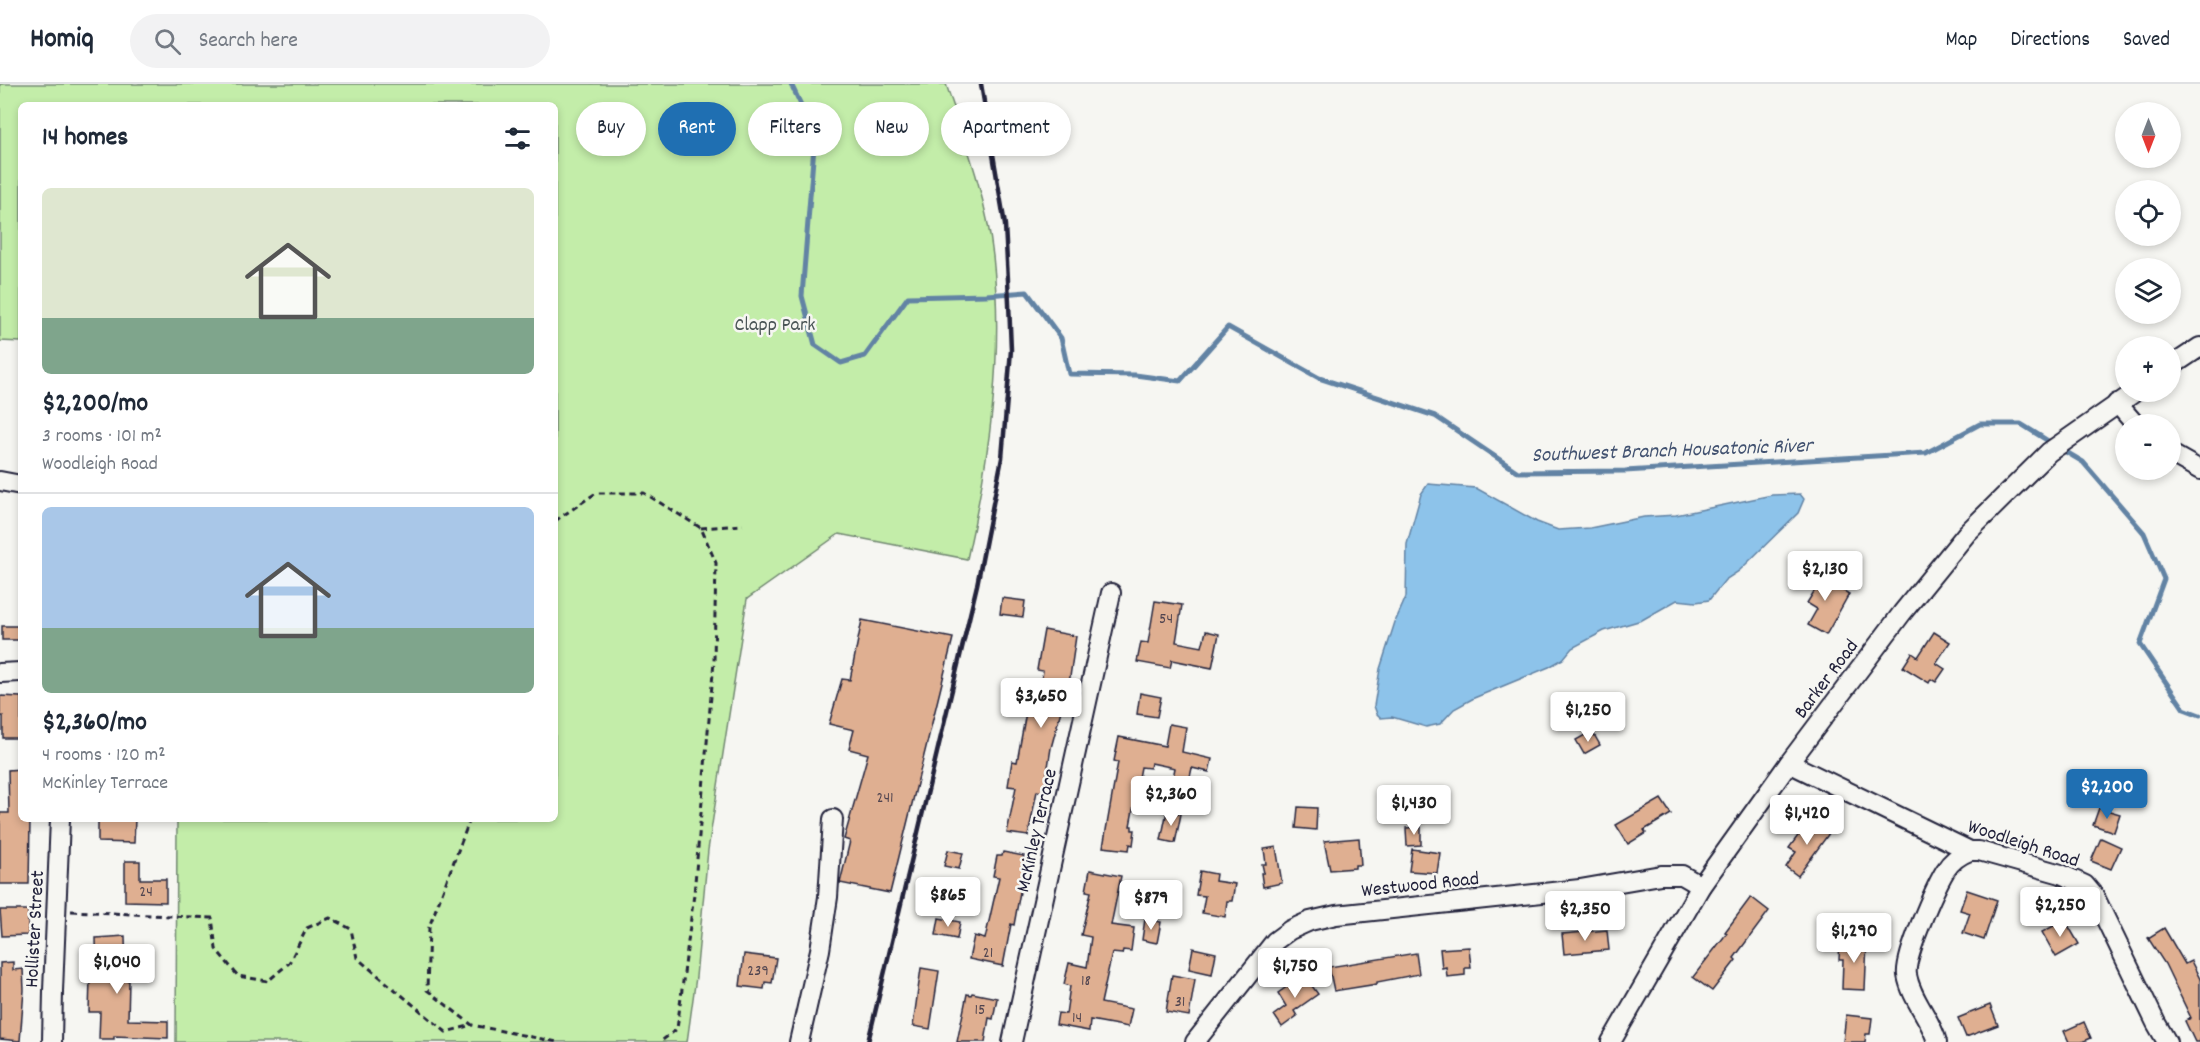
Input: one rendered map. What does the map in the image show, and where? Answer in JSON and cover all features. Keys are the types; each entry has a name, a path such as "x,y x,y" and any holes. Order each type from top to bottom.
{"street":[{"path":"2181,360 2200,347"},
{"path":"2117,403 2126,414"},
{"name":"Barker Road","path":"1611,1042 1701,886 1789,763 1902,613 1967,532 2049,452 2117,403"},
{"path":"2181,459 2200,470"},
{"path":"0,481 18,484"},
{"name":"McKinley Terrace","path":"1012,1042 1111,593"},
{"path":"0,673 18,672"},
{"name":"Woodleigh Road","path":"1789,763 1970,851 1979,851 2061,874 2085,885 2095,897 2167,1042"},
{"path":"799,1042 820,950 828,897 833,819"},
{"name":"Hollister Street","path":"52,1042 60,822"},
{"path":"1937,1042 1906,974 1910,952 1946,870 1959,855 1970,851"},
{"name":"Westwood Road","path":"1195,1042 1275,941 1290,930 1310,921 1336,915 1395,908 1580,889 1661,875 1682,875 1701,886"}],"path":[{"path":"558,519 596,493 644,493 701,528 716,563 714,662 694,894 677,1029 660,1042"},
{"path":"701,528 743,525"},
{"path":"469,822 429,927 427,990 472,1025"},
{"path":"57,910 212,918 216,949 238,976 268,981 289,963 307,928 330,918 351,929 357,958 446,1032 472,1025 557,1042"}],"green space":[{"name":"Clapp Park","path":"0,84 946,84 952,102 941,102 941,156 970,156 990,234 996,294 995,370 988,446 967,559 839,534 747,599 708,850 696,977 687,1042 176,1042 177,822 558,822 558,102 18,102 18,342 0,341"}],"water":[{"path":"1428,484 1476,488 1537,522 1558,530 1590,528 1644,517 1676,515 1772,495 1800,494 1804,499 1798,513 1739,571 1725,580 1709,600 1696,602 1677,600 1642,620 1604,631 1572,648 1563,659 1549,667 1474,698 1454,709 1440,724 1426,727 1392,717 1381,718 1374,706 1380,669 1395,622 1406,597 1407,544 1421,494"}],"building":[{"path":"1816,571 1836,582 1834,585 1849,594 1826,635 1808,625 1817,609 1807,603 1815,590 1808,586"},
{"path":"1002,598 1025,601 1023,617 1000,614"},
{"path":"1155,601 1182,605 1176,642 1202,647 1206,631 1219,634 1212,668 1172,660 1170,668 1137,662 1141,642 1148,643"},
{"path":"862,620 953,638 890,893 840,883 850,841 844,839 868,754 849,749 854,730 829,724 842,679 850,680"},
{"path":"2,626 18,626 18,640 2,640"},
{"path":"1044,630 1076,636 1066,704 1063,703 1051,748 1044,792 1037,791 1028,836 1007,833 1016,787 1008,786 1012,761 1017,762 1026,712 1036,714 1043,671 1037,670"},
{"path":"1934,632 1950,642 1936,663 1945,669 1936,682 1931,679 1929,683 1903,667 1912,653 1918,657"},
{"path":"1140,693 1161,697 1157,717 1137,714"},
{"path":"0,696 18,697 18,738 3,738 3,716 0,716"},
{"path":"1169,724 1186,727 1182,752 1212,759 1209,772 1192,768 1188,786 1172,783 1175,768 1151,763 1150,768 1141,767 1130,826 1132,830 1135,830 1133,845 1130,844 1129,850 1103,847 1118,762 1114,761 1119,737 1165,746"},
{"path":"1592,731 1600,745 1584,754 1576,740"},
{"path":"18,769 18,822 30,822 29,884 0,884 0,813 9,813 8,770"},
{"path":"1661,799 1671,814 1644,830 1646,833 1628,844 1616,825"},
{"path":"1298,807 1317,808 1316,830 1296,828"},
{"path":"2099,808 2120,814 2114,832 2093,825"},
{"path":"1167,811 1181,814 1175,843 1161,840"},
{"path":"1811,818 1830,832 1798,876 1786,867 1796,852 1789,848"},
{"path":"98,822 135,822 134,843 98,842"},
{"path":"1421,827 1421,845 1407,846 1406,828"},
{"path":"1359,838 1361,865 1355,865 1355,868 1330,870 1324,841"},
{"path":"2101,838 2121,847 2111,869 2091,861"},
{"path":"1276,847 1282,883 1263,887 1262,864 1266,864 1264,849"},
{"path":"1412,849 1440,853 1437,873 1409,871"},
{"path":"948,850 963,853 959,869 944,866"},
{"path":"1003,852 1024,856 1023,859 1026,859 1014,925 1011,924 1003,966 969,959 974,936 985,939 999,877 993,876 997,856 1002,856"},
{"path":"125,861 140,861 140,879 166,879 166,902 125,901"},
{"path":"1090,870 1121,876 1111,925 1134,928 1131,951 1123,950 1122,954 1112,953 1101,1003 1132,1009 1128,1027 1090,1020 1089,1031 1056,1025 1058,1013 1066,1014 1070,986 1064,984 1069,963 1087,967 1091,937 1081,935 1091,892 1086,891"},
{"path":"1200,871 1216,874 1215,881 1235,884 1232,901 1227,901 1225,917 1202,913 1205,896 1196,895"},
{"path":"1967,890 1997,900 1984,940 1963,933 1970,913 1960,910"},
{"path":"1751,897 1769,911 1712,991 1693,977"},
{"path":"0,910 28,910 28,935 2,936"},
{"path":"939,918 960,922 957,939 936,935"},
{"path":"1145,919 1161,922 1157,943 1142,940"},
{"path":"2065,920 2079,944 2056,957 2042,932"},
{"path":"2164,928 2185,964 2191,961 2200,979 2200,1042 2195,1042 2185,1021 2191,1018 2165,964 2148,938"},
{"path":"1607,930 1609,950 1564,954 1562,934"},
{"path":"125,936 126,980 129,981 128,1020 168,1021 168,1038 114,1036 114,1039 99,1039 100,1012 89,1012 90,979 97,979 96,938"},
{"path":"1840,940 1867,941 1865,990 1842,989 1843,960 1839,960"},
{"path":"1469,947 1471,968 1465,968 1465,975 1447,977 1446,967 1442,968 1440,949"},
{"path":"1193,948 1216,953 1212,974 1189,969"},
{"path":"1416,953 1419,974 1334,991 1329,967"},
{"path":"744,954 776,958 772,983 765,982 764,989 740,986"},
{"path":"13,962 13,970 23,969 24,990 20,1041 0,1039 0,963"},
{"path":"921,968 939,971 930,1029 913,1026"},
{"path":"1172,975 1195,979 1189,1016 1166,1012"},
{"path":"1304,975 1318,994 1294,1011 1297,1016 1282,1027 1274,1015 1286,1006 1278,993"},
{"path":"967,994 997,998 993,1019 989,1018 985,1042 957,1042"},
{"path":"1990,1005 1998,1025 1966,1037 1958,1018"},
{"path":"1846,1015 1872,1018 1870,1034 1866,1034 1865,1042 1843,1042"},
{"path":"2084,1022 2091,1038 2082,1042 2069,1042 2064,1031"}],"waterway":[{"name":"Southwest Branch Housatonic River","path":"791,84 815,134 802,296 815,345 841,363 865,356 908,297 1027,292 1061,338 1069,374 1135,375 1180,381 1228,327 1319,378 1435,416 1518,472 1625,471 1926,453 1980,424 2021,424 2053,444"},
{"name":"Southwest Branch Housatonic River","path":"2061,449 2083,462 2144,533 2164,579 2140,644 2184,709 2200,715"}],"railway":[{"path":"868,1042 977,585 1002,458 1011,350 1005,225 981,84"}]}
